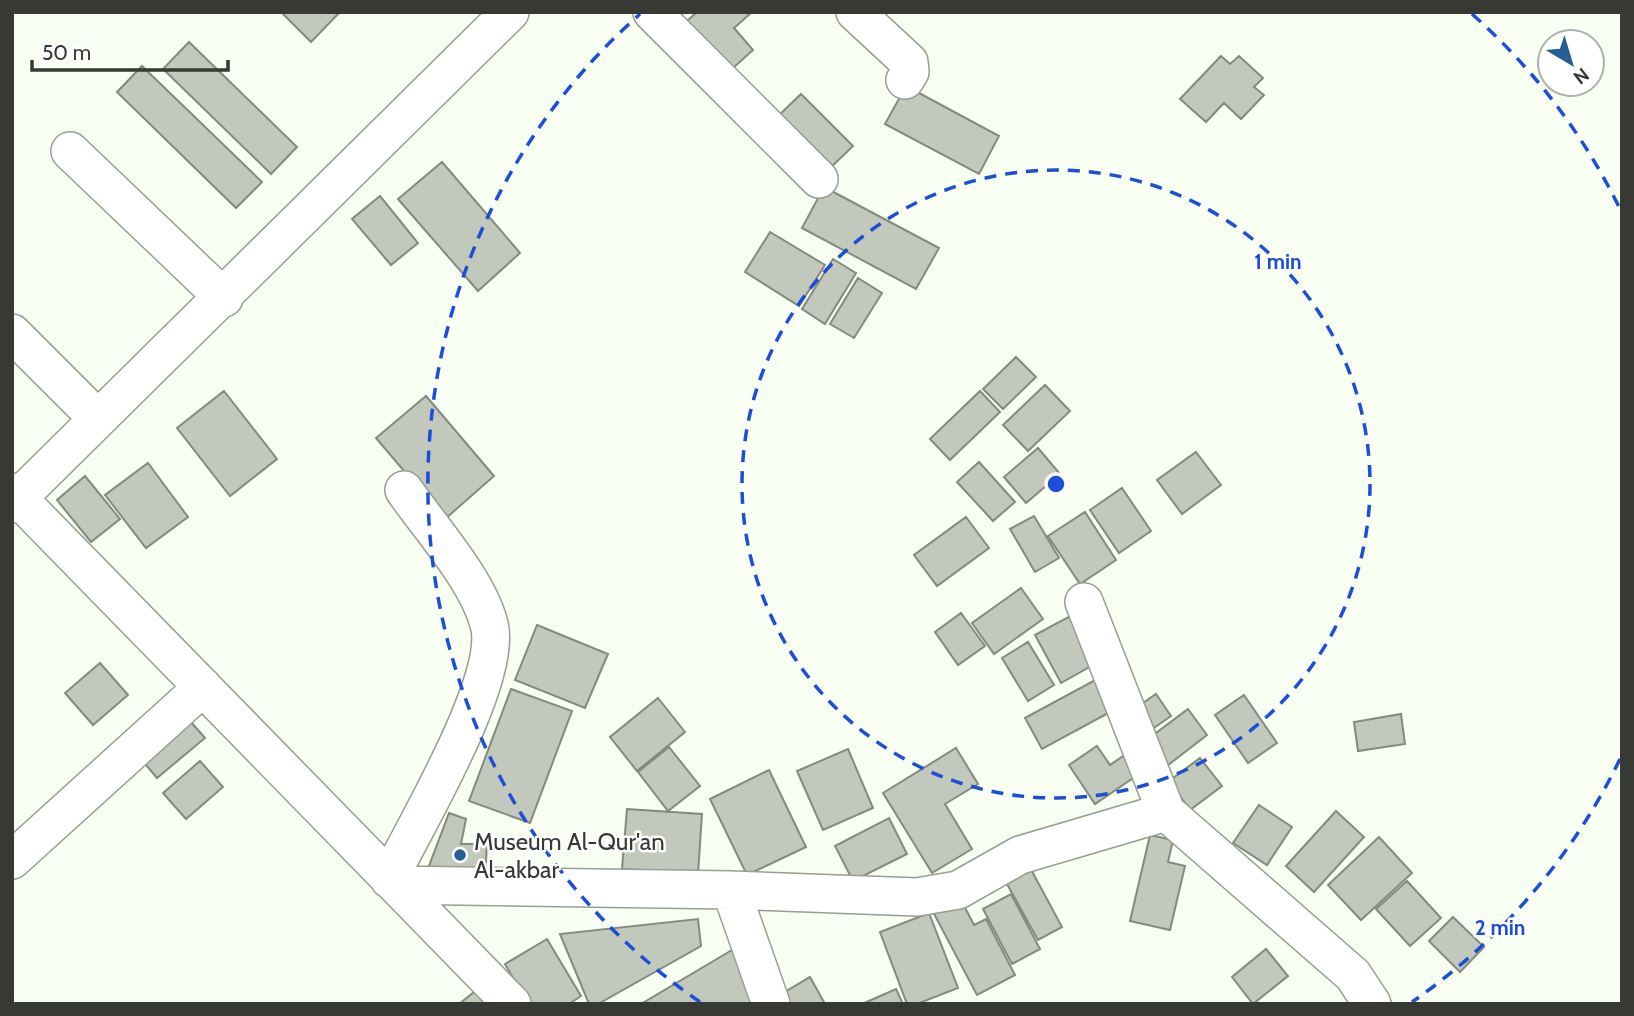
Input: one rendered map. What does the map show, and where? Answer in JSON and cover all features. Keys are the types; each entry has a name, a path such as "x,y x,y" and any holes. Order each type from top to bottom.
{"street":[{"path":"510,12 224,298 14,498 512,1004"},
{"path":"652,12 819,179"},
{"path":"855,12 909,62 910,72 905,80"},
{"path":"70,151 224,298"},
{"path":"12,333 98,419"},
{"path":"393,882 486,676 490,627 477,595 404,490"},
{"path":"1084,602 1166,812 1353,975 1372,1004"},
{"path":"12,860 202,687"},
{"path":"393,882 937,895 958,890 1020,855 1166,812"},
{"path":"731,890 771,1004"}],"building":[{"path":"281,12 340,12 311,42"},
{"path":"697,12 752,12 734,28 753,50 722,78 679,28"},
{"path":"189,42 297,147 271,174 163,69"},
{"path":"1221,56 1230,64 1239,56 1263,78 1254,87 1264,95 1241,119 1224,103 1206,122 1180,99"},
{"path":"142,66 262,182 236,208 117,92"},
{"path":"906,86 999,136 979,174 885,124"},
{"path":"801,94 853,146 825,173 774,120"},
{"path":"442,162 520,253 478,291 398,199"},
{"path":"824,187 939,248 916,289 802,228"},
{"path":"380,196 418,243 391,265 352,219"},
{"path":"770,232 825,265 799,306 745,272"},
{"path":"833,259 856,273 825,324 802,309"},
{"path":"858,278 882,293 854,338 830,324"},
{"path":"1016,357 1036,377 1003,409 983,389"},
{"path":"1045,385 1070,411 1028,451 1003,425"},
{"path":"224,391 277,459 230,496 177,428"},
{"path":"980,391 1000,412 950,460 930,439"},
{"path":"426,396 494,476 445,519 376,438"},
{"path":"1038,448 1060,474 1026,503 1004,477"},
{"path":"1196,452 1221,485 1182,514 1157,480"},
{"path":"979,462 1015,502 993,521 957,482"},
{"path":"148,463 188,517 146,548 105,495"},
{"path":"85,476 120,519 91,542 57,500"},
{"path":"1122,488 1151,531 1119,553 1090,510"},
{"path":"1085,512 1116,560 1080,584 1048,536"},
{"path":"1034,516 1059,558 1035,572 1010,529"},
{"path":"966,517 989,548 937,586 914,555"},
{"path":"1021,588 1043,619 994,654 972,623"},
{"path":"961,613 985,646 958,665 935,632"},
{"path":"1074,614 1100,661 1061,683 1035,635"},
{"path":"537,625 608,654 585,708 515,680"},
{"path":"1028,642 1054,685 1028,701 1002,658"},
{"path":"100,663 128,695 93,725 65,693"},
{"path":"1095,680 1112,711 1042,749 1025,718"},
{"path":"511,689 572,711 530,823 469,801"},
{"path":"1156,694 1171,716 1145,734 1130,712"},
{"path":"1244,695 1277,743 1248,763 1215,715"},
{"path":"658,698 685,732 637,771 610,737"},
{"path":"1188,709 1207,735 1163,769 1144,742"},
{"path":"183,713 205,738 157,778 136,753"},
{"path":"1401,714 1405,744 1358,751 1354,722"},
{"path":"1097,746 1110,765 1129,752 1142,772 1095,804 1069,765"},
{"path":"669,747 700,786 668,811 638,772"},
{"path":"956,748 978,784 945,804 972,849 932,873 883,793"},
{"path":"848,749 873,808 823,830 797,771"},
{"path":"1200,758 1222,786 1190,810 1169,781"},
{"path":"200,761 223,787 186,819 163,793"},
{"path":"769,770 806,847 747,875 710,799"},
{"path":"1259,805 1292,827 1267,865 1233,843"},
{"path":"627,809 702,814 698,874 622,869"},
{"path":"1336,811 1364,837 1314,892 1286,866"},
{"name":"Museum Al-Qur'an Al-akbar","path":"449,813 466,819 461,844 487,844 485,878 464,879 429,866"},
{"path":"889,818 907,854 853,881 835,846"},
{"path":"1150,835 1173,840 1168,862 1185,866 1170,930 1130,921"},
{"path":"1379,837 1412,873 1361,920 1328,885"},
{"path":"1027,862 1062,927 1038,940 1002,875"},
{"path":"1407,881 1441,918 1410,946 1376,909"},
{"path":"1011,894 1040,949 1012,964 983,909"},
{"path":"960,898 974,925 986,919 1015,975 977,995 933,912"},
{"path":"929,913 958,988 917,1004 907,1004 880,932"},
{"path":"1453,917 1484,947 1460,972 1429,941"},
{"path":"698,919 701,946 598,1004 589,1004 560,934"},
{"path":"547,939 581,996 569,1004 528,1004 505,964"},
{"path":"737,947 765,993 747,1004 641,1004"},
{"path":"1266,949 1288,976 1253,1004 1232,977"},
{"path":"810,977 825,1004 778,1004 775,998"},
{"path":"484,984 499,1004 459,1004"},
{"path":"896,989 903,1004 862,1004"}],"place":[{"name":"Museum Al-Qur'an Al-akbar","path":"460,855"}]}
